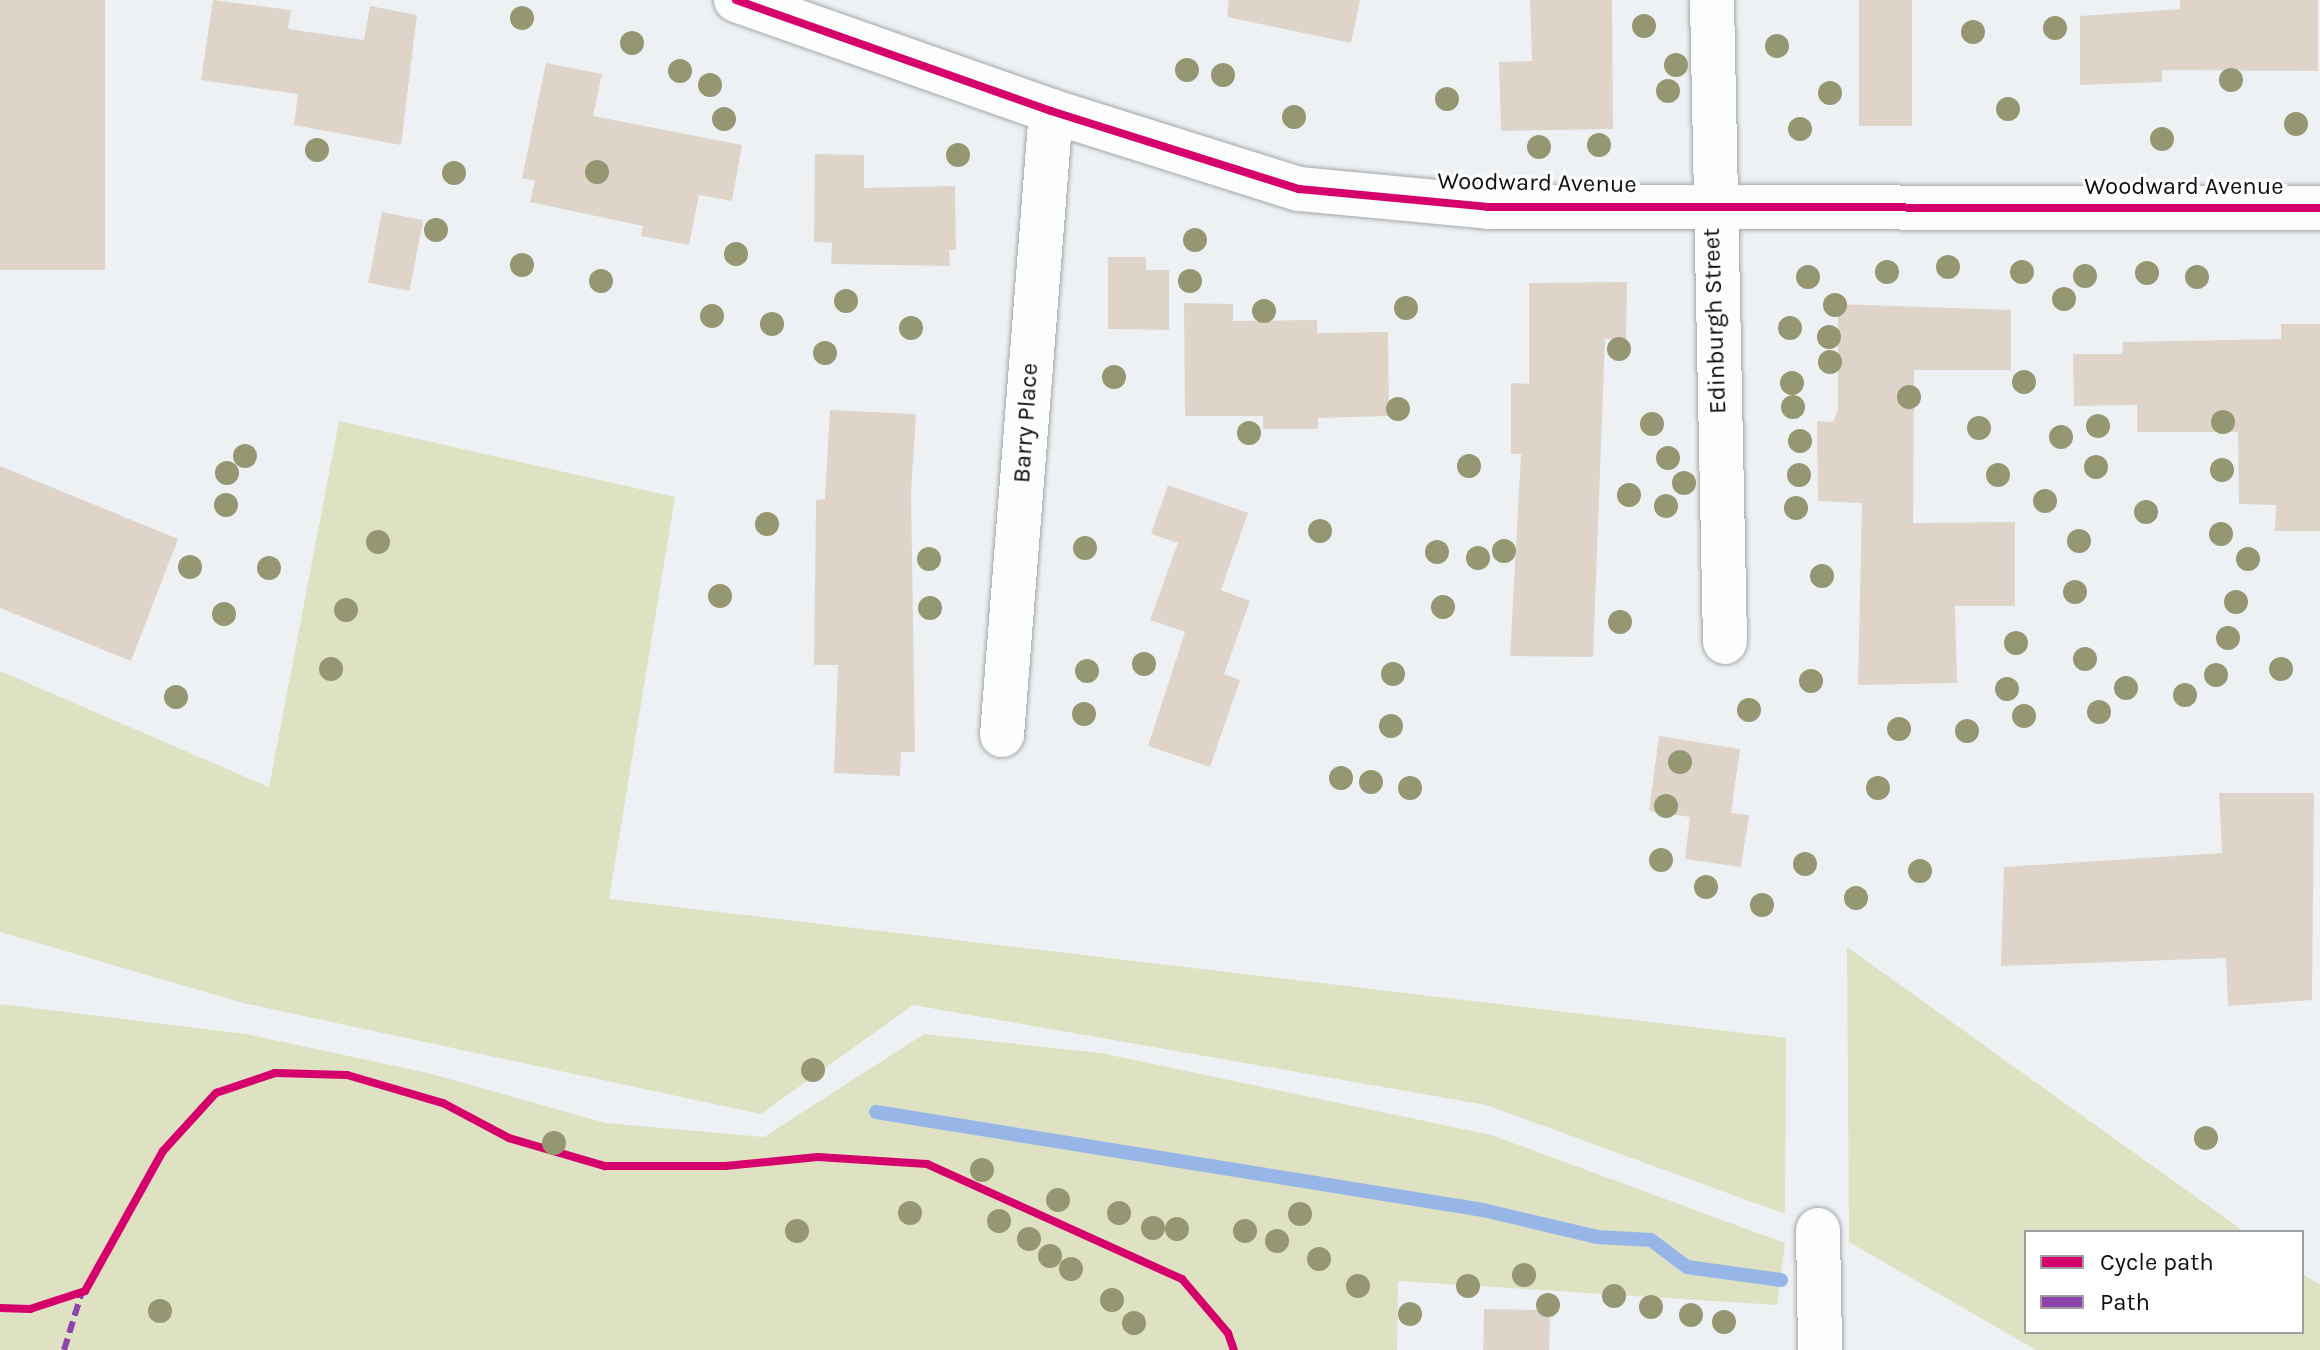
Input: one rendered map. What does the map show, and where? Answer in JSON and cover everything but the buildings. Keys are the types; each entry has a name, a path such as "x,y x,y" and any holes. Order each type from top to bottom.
{"street":[{"name":"Woodward Avenue","path":"736,0 1051,111 1299,189 1488,207 1712,204 2320,208"},
{"name":"Edinburgh Street","path":"1712,0 1712,204 1725,642"},
{"name":"Barry Place","path":"1002,735 1051,111"},
{"path":"1818,1230 1820,1350"}],"green space":[{"path":"339,421 675,497 609,899 1786,1038 1785,1214 1486,1105 913,1005 761,1114 243,1003 0,932 0,671 269,787"},
{"path":"1847,947 2242,1230 2024,1230 2024,1334 2304,1334 2304,1274 2320,1285 2320,1350 2036,1350 1849,1242"},
{"path":"0,1004 246,1034 428,1073 606,1123 764,1137 924,1034 1101,1053 1491,1135 1785,1243 1777,1305 1398,1281 1397,1350 0,1350"}],"waterway":[{"path":"876,1112 1483,1210 1597,1237 1651,1240 1687,1267 1781,1280"}],"marked path":[{"path":"64,1350 82,1292"}],"cycle path":[{"path":"736,0 1051,111 1299,189 1488,207 2320,208"},
{"path":"0,1308 30,1309 85,1291 163,1151 216,1093 275,1073 347,1075 443,1103 509,1138 605,1166 725,1166 818,1157 927,1164 1182,1279 1228,1333 1234,1350"}]}
